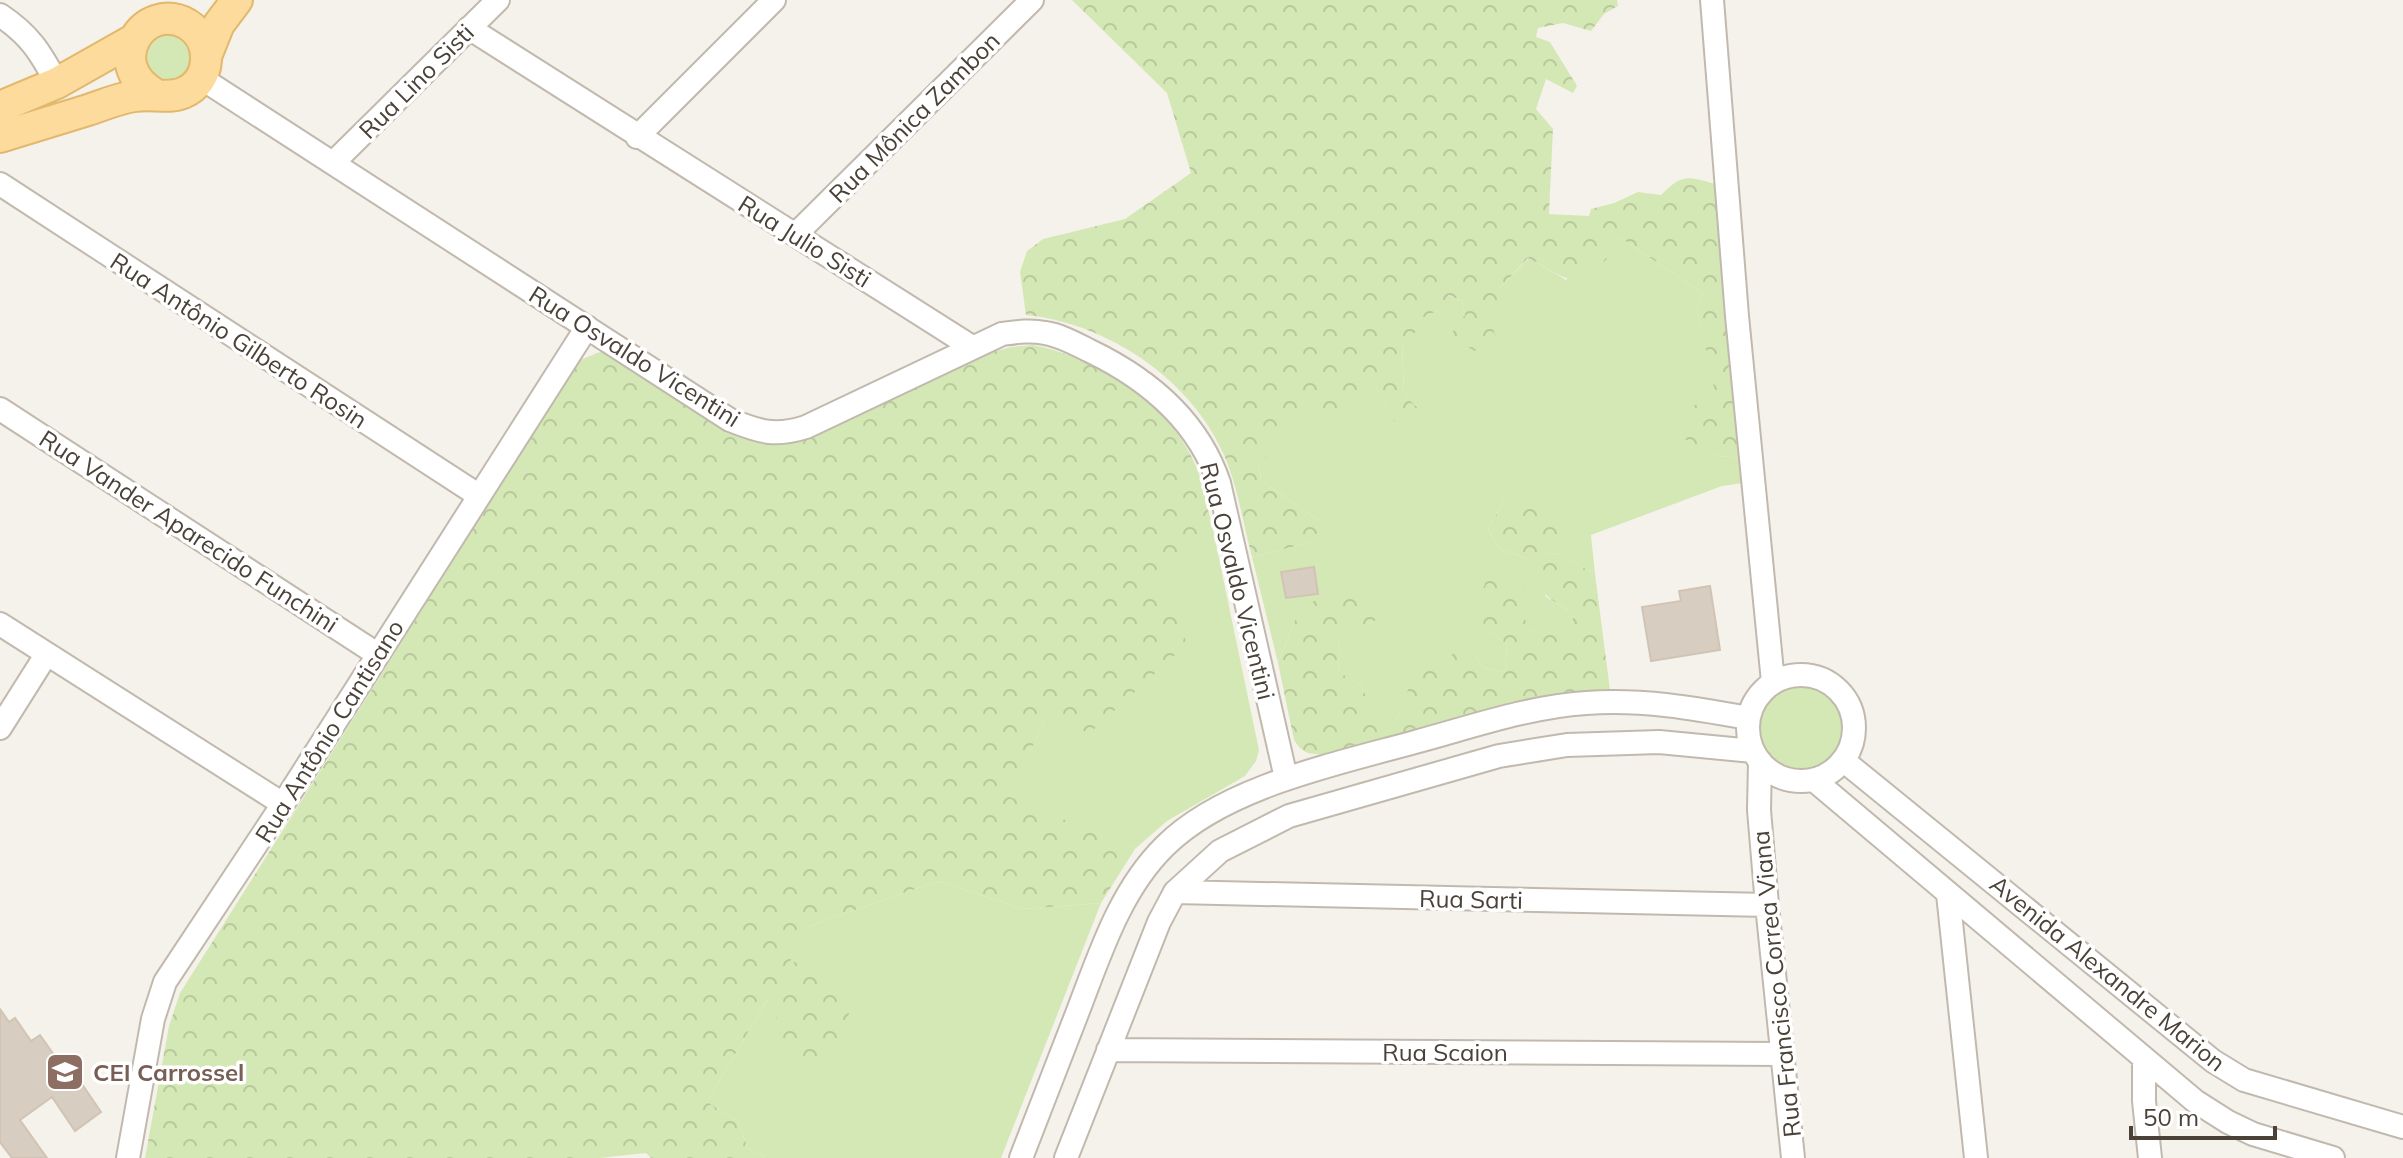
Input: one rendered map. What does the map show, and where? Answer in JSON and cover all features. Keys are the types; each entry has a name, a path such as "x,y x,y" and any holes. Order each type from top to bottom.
{"main road":[{"path":"0,137 133,96 168,96 193,88 219,24 237,0"},
{"path":"0,107 57,83 133,40 151,22 185,10 204,42 204,66"},
{"path":"133,40 130,66 135,78 155,94"}],"street":[{"name":"Rua Lino Sisti","path":"334,162 498,0"},
{"path":"637,137 774,0"},
{"name":"Rua Mônica Zambon","path":"796,234 1032,0"},
{"path":"1712,0 1737,316 1773,682"},
{"path":"0,15 19,28 36,46 57,83"},
{"name":"Rua Julio Sisti","path":"469,28 972,347"},
{"name":"Rua Osvaldo Vicentini","path":"204,66 334,162 730,420 759,432 785,433 806,427 1002,334 1027,331 1048,333 1073,342 1128,371 1152,388 1196,434 1211,461 1219,483 1286,778"},
{"name":"Rua Antônio Gilberto Rosin","path":"0,184 478,495"},
{"name":"Rua Antônio Cantisano","path":"128,1158 153,1019 165,982 283,804 587,327"},
{"name":"Rua Vander Aparecido Funchini","path":"0,409 377,654"},
{"path":"0,624 283,804"},
{"path":"0,728 46,655"},
{"path":"1808,674 1826,680 1841,692 1851,708 1855,726 1853,744 1844,761 1831,773 1814,780 1796,782 1781,777 1756,756 1748,735 1748,718 1761,691 1773,682 1790,675 1808,674"},
{"path":"1021,1158 1107,935 1136,880 1164,846 1218,808 1286,778 1551,707 1587,703 1662,703 1748,718"},
{"path":"1066,1158 1159,922 1175,892 1220,851 1289,816 1499,756 1567,745 1659,742 1756,756"},
{"name":"Rua Francisco Correa Viana","path":"1756,756 1767,905 1793,1158"},
{"name":"Avenida Alexandre Marion","path":"1844,761 2213,1061 2244,1080 2403,1127"},
{"name":"Rua Francisco Correa Viana","path":"1759,810 1781,777"},
{"name":"Avenida Alexandre Marion","path":"1814,780 2195,1101 2253,1134 2333,1158"},
{"name":"Rua Sarti","path":"1175,892 1767,905"},
{"path":"1948,894 1976,1158"},
{"name":"Rua Scaion","path":"1108,1050 1782,1054"},
{"path":"2144,1060 2144,1101 2150,1158"}],"green space":[{"path":"1072,0 1617,0 1618,6 1604,14 1591,31 1563,23 1538,28 1536,37 1550,42 1577,86 1573,93 1546,79 1536,109 1553,129 1549,214 1589,216 1591,209 1638,192 1661,195 1674,183 1685,179 1715,184 1740,458 1707,455 1685,439 1682,421 1693,406 1716,397 1697,309 1702,293 1624,240 1606,236 1607,259 1576,279 1560,276 1528,258 1499,289 1507,298 1505,309 1490,318 1496,338 1475,351 1452,338 1455,321 1465,316 1462,301 1448,295 1447,306 1418,320 1415,333 1402,341 1404,395 1419,409 1417,423 1406,429 1393,420 1370,376 1359,380 1352,412 1331,418 1313,400 1300,404 1298,422 1259,464 1261,480 1318,520 1321,528 1309,543 1252,557 1229,467 1209,427 1191,402 1168,379 1116,343 1056,320 1026,315 1020,272 1027,251 1043,239 1125,219 1191,173 1167,93"},
{"path":"176,32 195,49 190,75 165,84 145,68 143,51 152,37"},
{"path":"1606,235 1624,240 1702,293 1697,309 1717,397 1707,455 1740,458 1743,483 1722,486 1591,535 1595,574 1559,554 1545,553 1504,501 1488,529 1499,549 1534,561 1546,597 1572,613 1573,623 1531,631 1520,612 1486,629 1507,644 1505,672 1484,668 1474,655 1444,667 1417,669 1396,721 1383,727 1359,683 1338,673 1340,638 1378,619 1296,618 1278,663 1252,557 1309,543 1318,520 1261,480 1259,464 1297,422 1300,404 1370,375 1393,420 1419,409 1404,395 1402,341 1418,320 1446,306 1447,295 1462,301 1465,316 1490,318 1499,289 1529,258 1566,280"},
{"path":"1033,345 1058,351 1108,373 1131,388 1171,425 1198,471 1212,525 1156,591 1175,610 1187,644 1090,733 1045,719 1010,797 1135,849 1101,903 1023,909 938,881 810,926 789,963 816,960 829,972 831,986 842,987 852,1002 842,1040 808,1062 794,1052 784,1039 776,1009 767,1000 707,1102 738,1121 748,1149 769,1158 651,1158 646,1153 600,1158 145,1158 169,1026 180,993 580,360 605,350 736,435 761,444 788,444 813,436 984,354"},
{"path":"1522,498 1541,506 1553,521 1558,535 1546,553 1559,554 1595,574 1610,690 1530,699 1324,754 1310,753 1300,748 1294,740 1278,663 1296,618 1312,602 1346,588 1366,589 1378,600 1378,619 1340,639 1338,672 1359,683 1383,726 1396,721 1416,669 1431,661 1444,667 1457,647 1474,655 1484,668 1505,672 1507,644 1486,629 1477,607 1489,572 1508,573 1524,588 1521,612 1531,631 1573,622 1572,613 1549,598 1539,587 1534,561 1499,549 1488,529 1504,501"},
{"path":"1212,525 1259,750 1256,761 1245,776 1167,821 1135,849 1009,798 1045,719 1175,610 1155,591"},
{"path":"1801,684 1818,687 1832,697 1842,711 1845,728 1842,745 1832,759 1818,769 1801,772 1784,769 1770,759 1760,745 1757,728 1760,711 1770,697 1784,687"},
{"path":"938,881 1023,909 1101,903 1001,1158 769,1158 748,1149 738,1121 707,1102 767,1000 776,1008 831,986 788,963 810,926"}],"building":[{"path":"1314,567 1318,594 1286,598 1281,572"},
{"path":"1710,586 1720,650 1651,661 1642,607 1681,601 1679,591"},
{"path":"0,1009 9,1022 15,1018 31,1041 40,1035 64,1069 69,1065 101,1112 75,1131 52,1097 20,1120 47,1158 12,1158 0,1142"}],"place":[{"name":"CEI Carrossel","path":"65,1072"}]}
